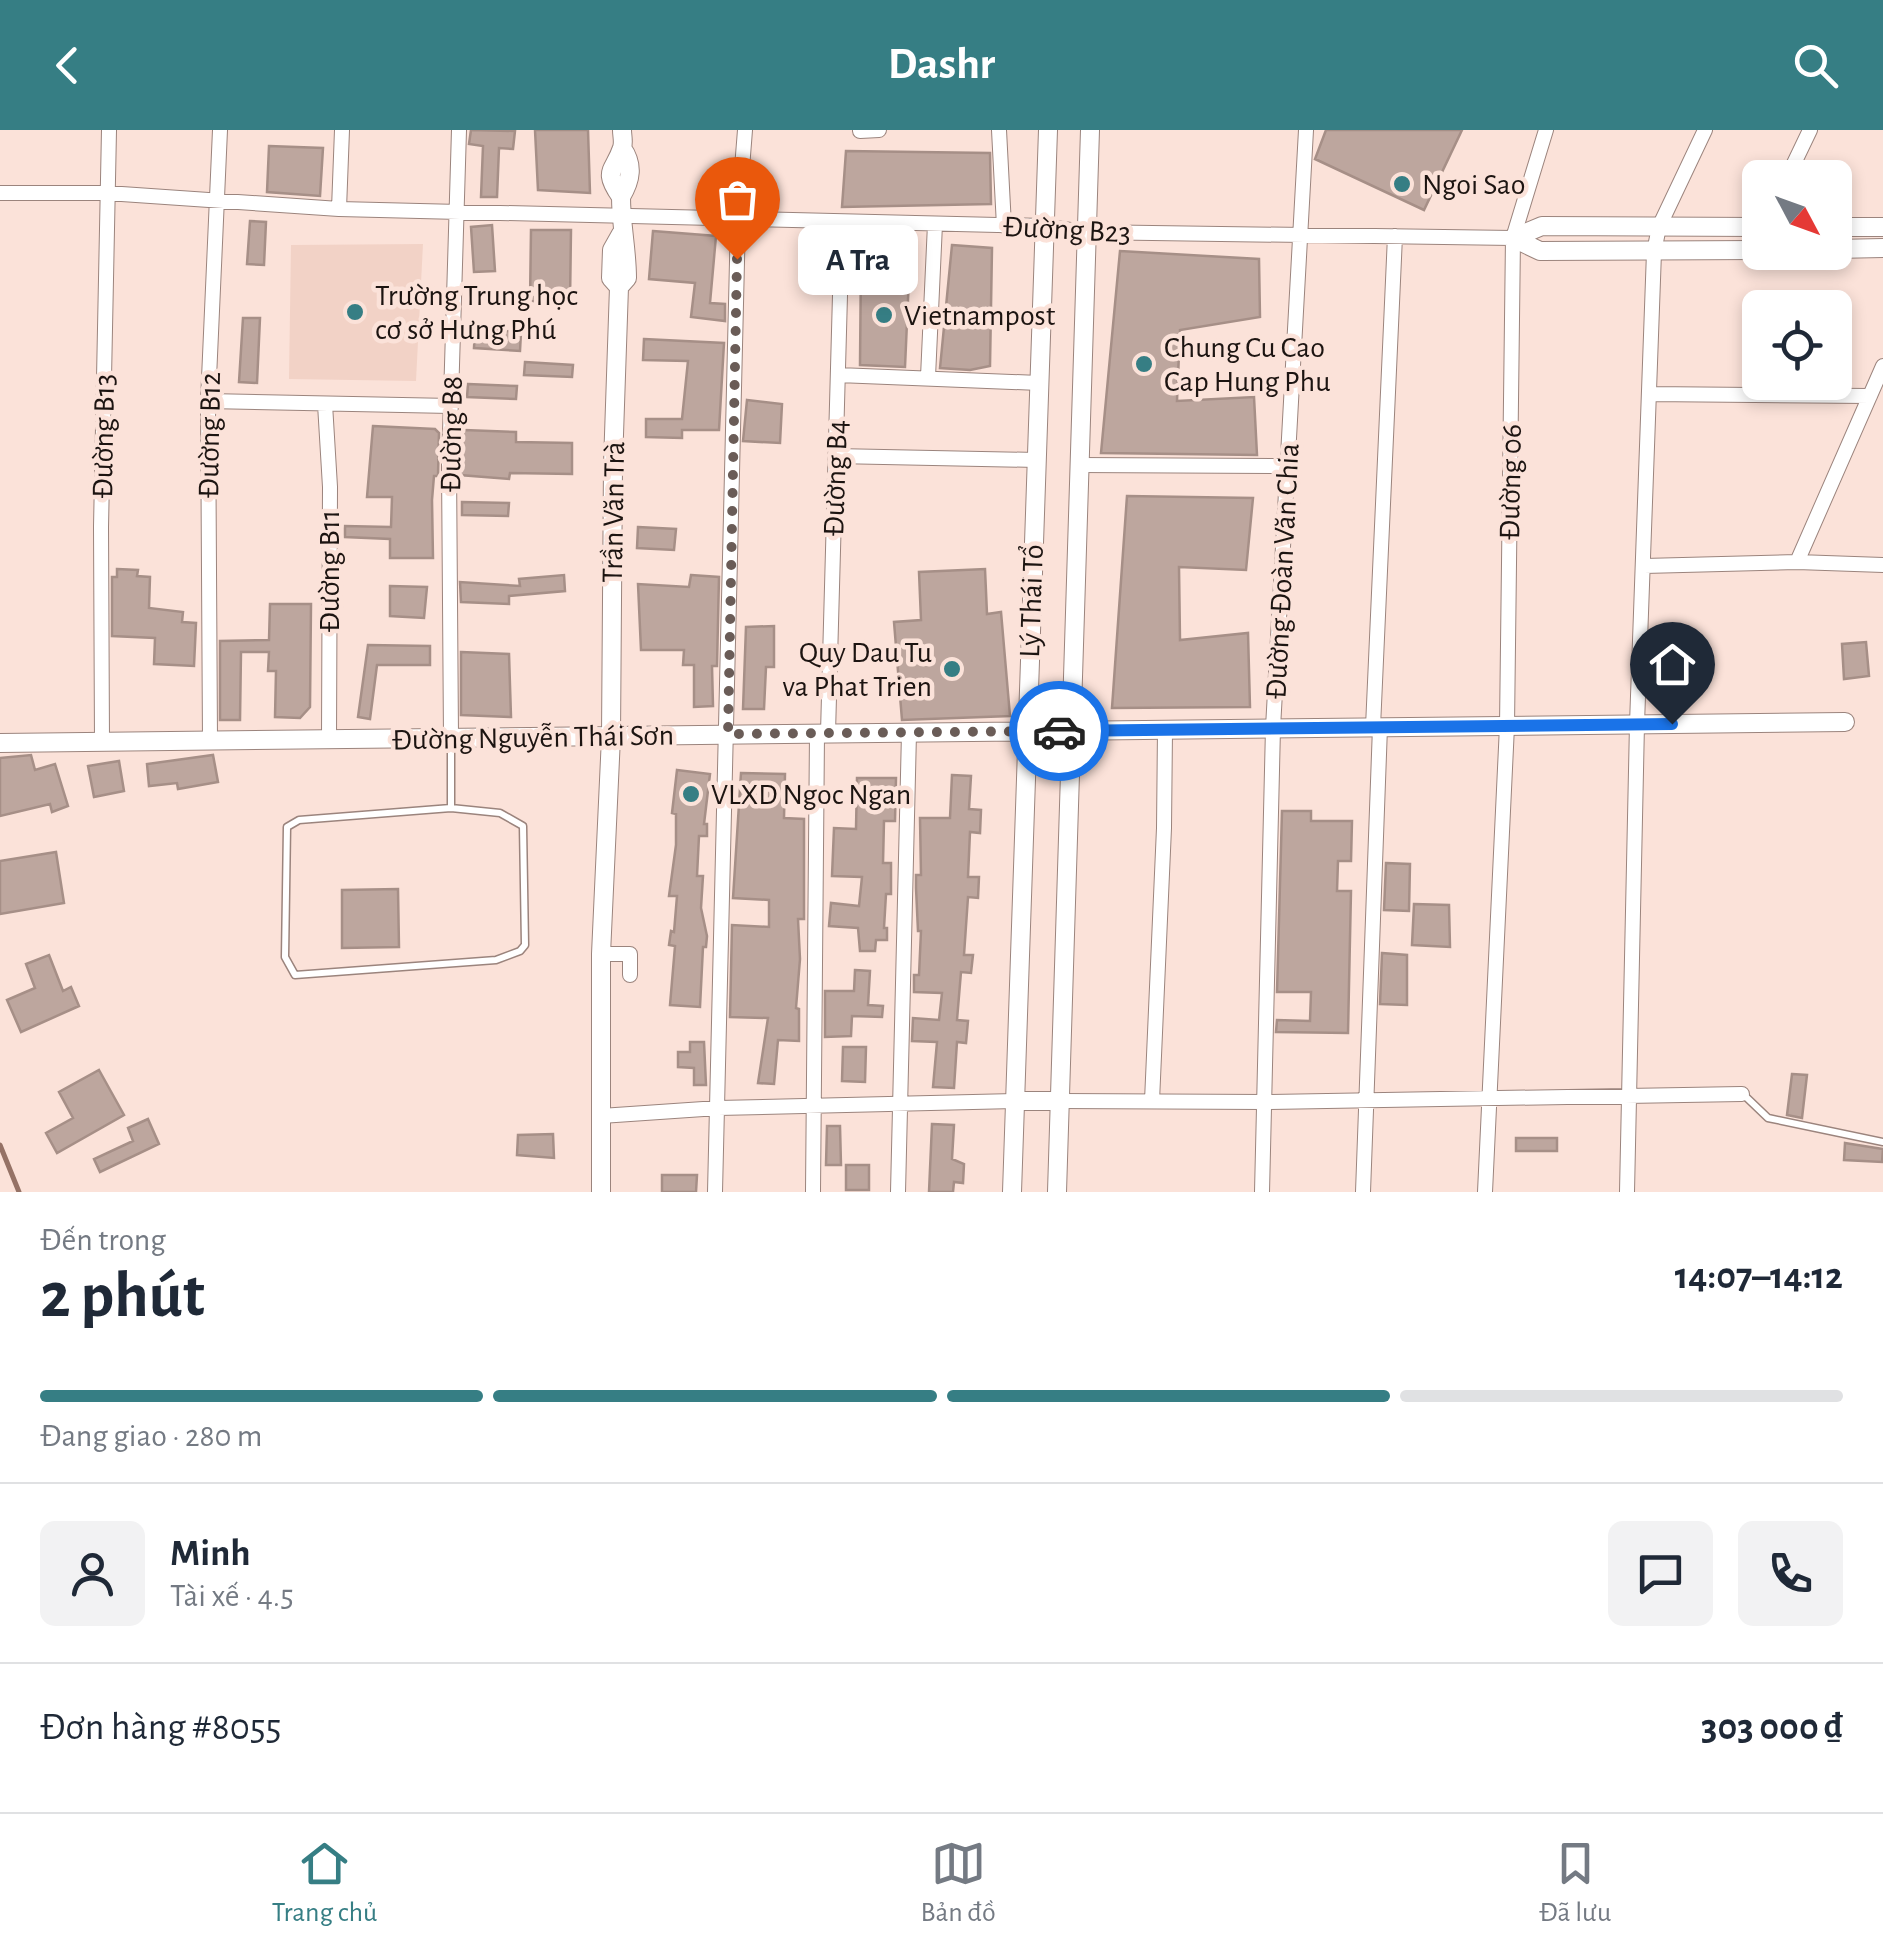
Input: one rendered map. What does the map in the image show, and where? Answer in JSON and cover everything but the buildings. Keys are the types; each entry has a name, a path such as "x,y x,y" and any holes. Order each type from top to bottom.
{"street":[{"name":"Đường B13","path":"102,742 101,527 109,130"},
{"name":"Đường B12","path":"210,740 208,401 220,130"},
{"path":"339,209 342,130"},
{"name":"Đường B8","path":"451,738 451,406 459,130"},
{"path":"716,1192 738,219 745,130"},
{"path":"860,131 879,130"},
{"path":"999,130 1004,226"},
{"name":"Lý Thái Tổ","path":"1012,1192 1048,130"},
{"name":"Lý Thái Tổ","path":"1057,1192 1090,130"},
{"name":"Đường Đoàn Văn Chia","path":"1262,1192 1274,728 1306,130"},
{"name":"Đường 06","path":"1485,1192 1507,726 1513,238 1546,130"},
{"path":"1627,1192 1654,252 1659,228 1706,130"},
{"path":"1796,160 1810,130"},
{"name":"Trần Văn Trà","path":"600,1192 601,954 611,737 613,464 619,287 627,278 628,250 621,226 620,197 629,184 630,160 622,139"},
{"name":"Đường B23","path":"0,192 456,212 621,226 738,219 1043,226 1084,232 1513,238"},
{"name":"Đường B4","path":"813,1192 822,733 836,456 842,222"},
{"path":"928,377 935,224"},
{"path":"1513,238 1542,226 1742,227"},
{"path":"1852,227 1883,227"},
{"path":"1363,1192 1396,236"},
{"path":"1513,238 1540,251 1742,250"},
{"path":"1852,249 1883,248"},
{"path":"1797,562 1883,366"},
{"path":"838,375 1040,383"},
{"path":"1649,394 1870,396"},
{"path":"208,401 451,406"},
{"name":"Đường B11","path":"325,404 330,487 329,739"},
{"path":"836,456 1036,460"},
{"path":"1078,465 1288,466"},
{"path":"1644,566 1883,564"},
{"name":"Đường Nguyễn Thái Sơn","path":"0,743 1845,722"},
{"path":"1152,1101 1165,730"},
{"path":"898,1192 910,732"},
{"path":"601,954 630,954 630,975"},
{"path":"601,1116 718,1108 1015,1101 1265,1102 1742,1094"}],"lane":[{"path":"451,738 451,808"},
{"path":"451,808 500,813 523,826 526,936 520,952 496,960 295,975 285,957 287,827 298,820 451,808"},
{"path":"1742,1094 1768,1118 1883,1142"}],"shaded area":[{"name":"Trường Trung học cơ sở Hưng Phú","path":"423,244 416,381 289,379 291,245"}],"waterway":[{"path":"0,1145 19,1192"}],"way so far":[{"path":"737,259 728,734 1059,731"}],"place":[{"name":"Ngoi Sao","path":"1402,184"},
{"name":"A Tra","path":"737,259"},
{"name":"Trường Trung học cơ sở Hưng Phú","path":"355,312"},
{"name":"Vietnampost","path":"884,315"},
{"name":"Chung Cu Cao Cap Hung Phu","path":"1144,364"},
{"name":"Quy Dau Tu va Phat Trien","path":"952,669"},
{"name":"VLXD Ngoc Ngan","path":"691,794"}],"route":[{"path":"1059,731 1672,724"}]}
